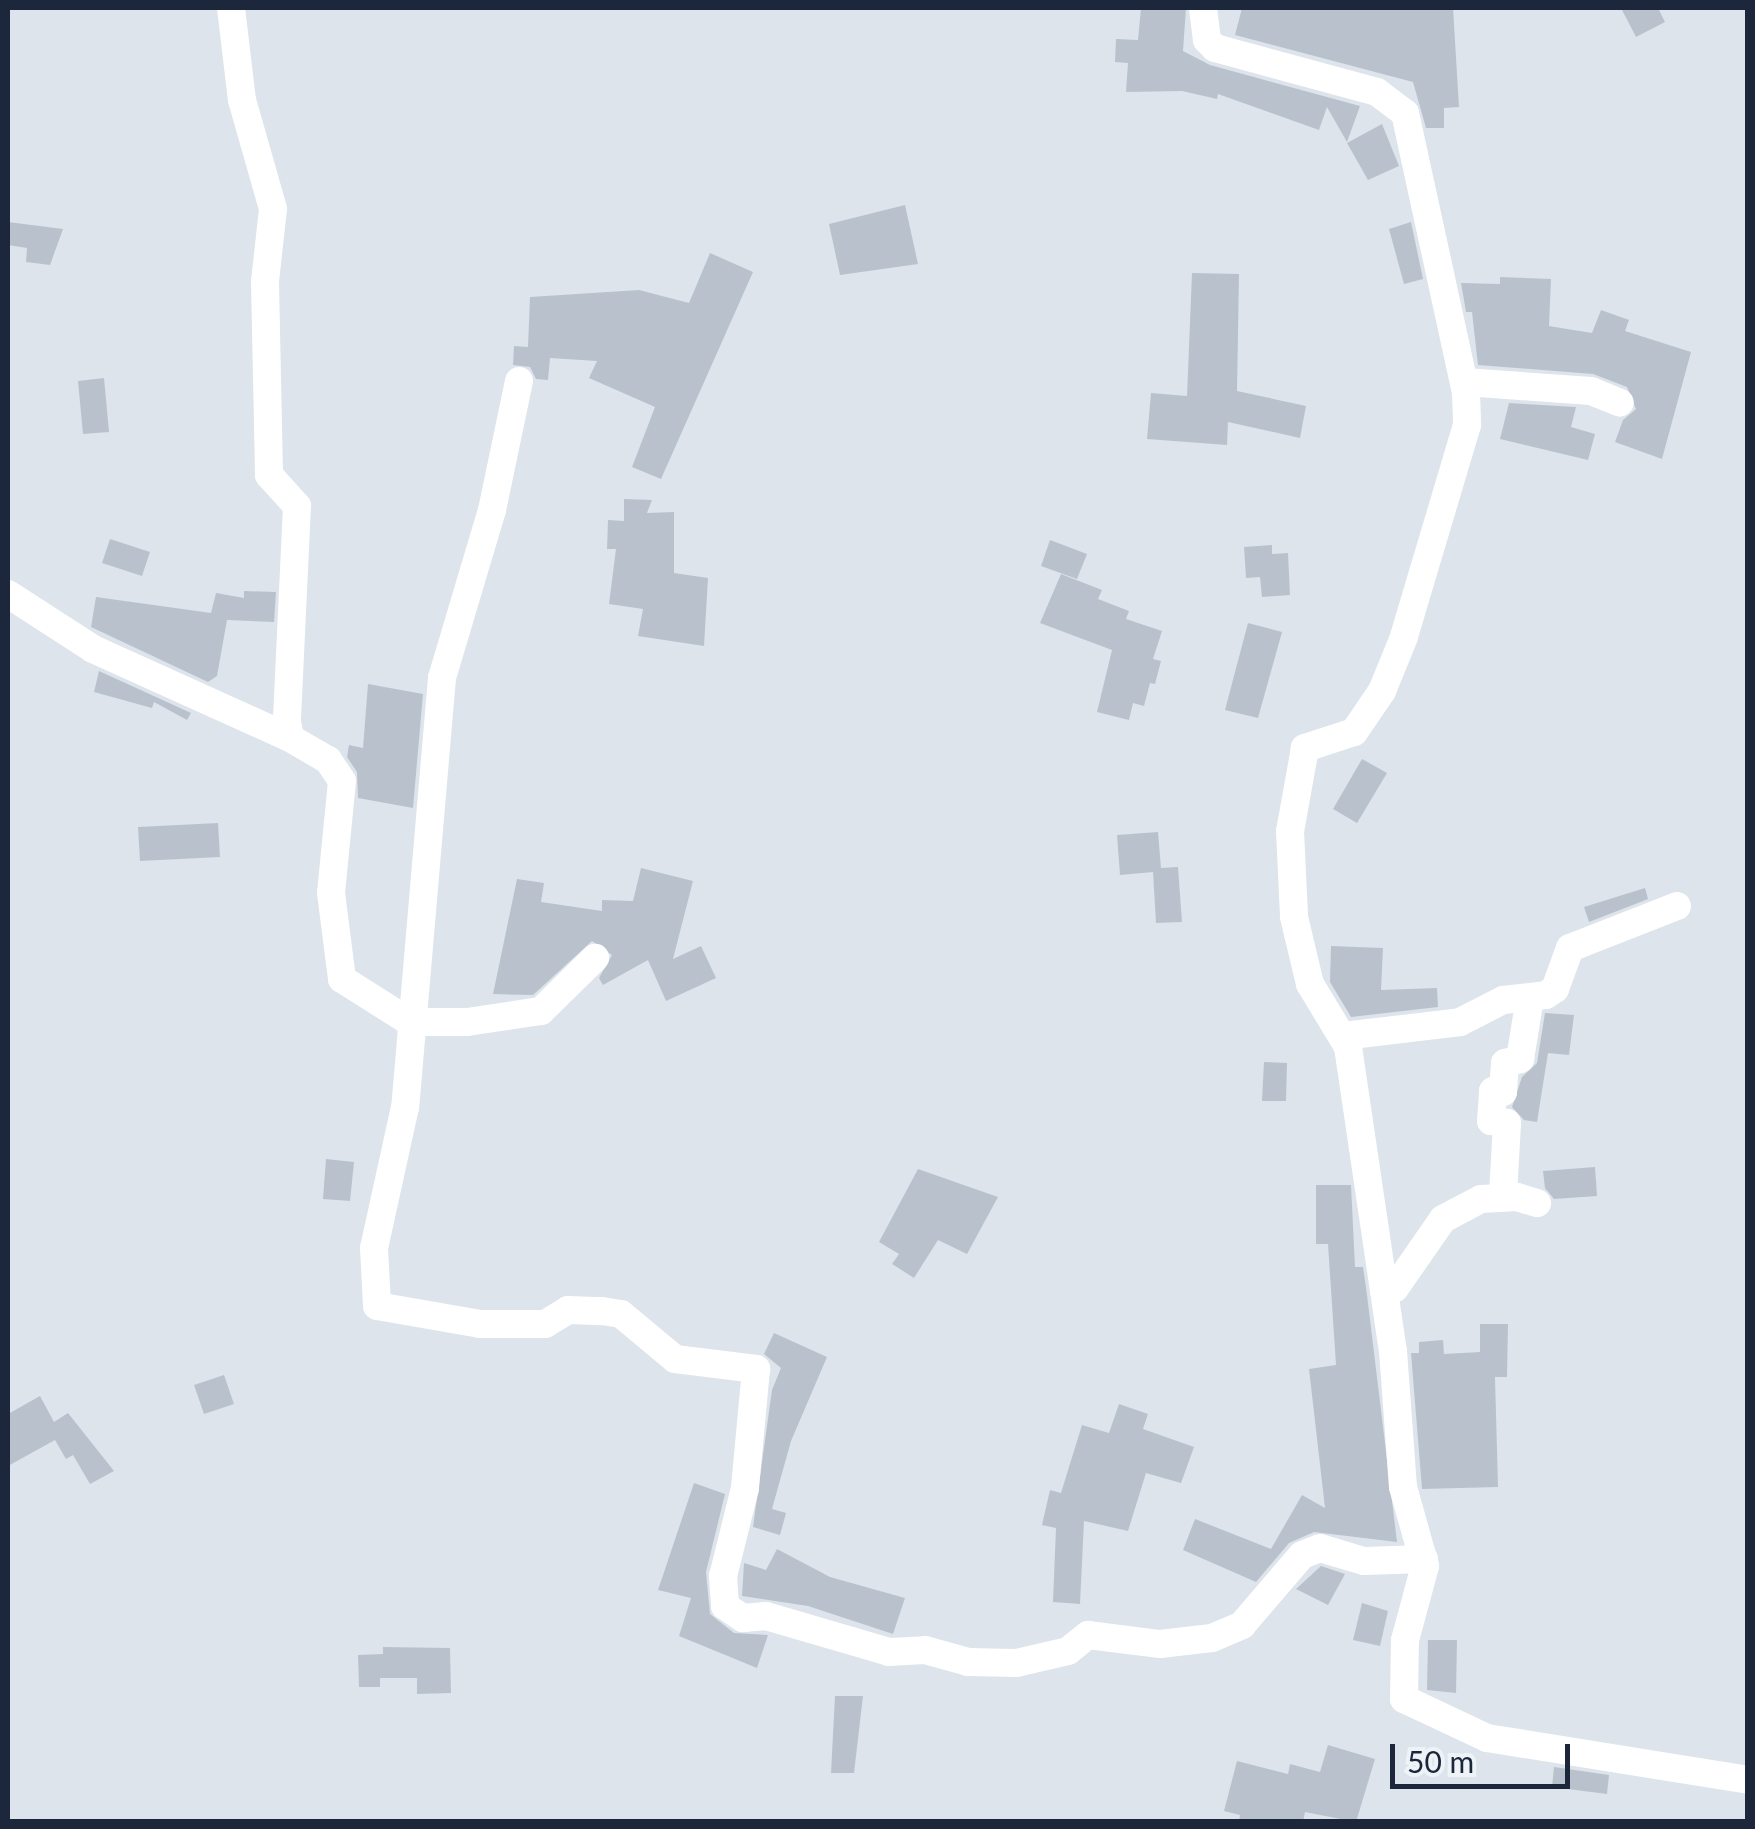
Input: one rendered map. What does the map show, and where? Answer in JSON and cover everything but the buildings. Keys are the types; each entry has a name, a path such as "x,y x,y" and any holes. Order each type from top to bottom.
{"street":[{"path":"231,8 242,100 273,209 265,282 269,475 297,506 290,738"},
{"path":"1203,8 1207,40 1215,48 1377,92 1405,113 1465,382 1467,425 1382,691 1354,732 1305,748 1290,832 1294,917 1310,984 1343,1036 1384,1291 1403,1486 1424,1560 1403,1655 1404,1699 1412,1707 1487,1738 1748,1780"},
{"path":"518,381 492,510 442,678 405,1107 374,1248 372,1299 377,1306 436,1320 480,1324 544,1324 568,1310 602,1311 620,1314 676,1359 756,1369 744,1488 724,1576 726,1606 744,1618 766,1616 889,1652 926,1650 968,1662 1016,1663 1068,1651 1088,1635 1160,1644 1212,1638 1242,1625 1302,1556 1320,1548 1364,1561 1424,1560"},
{"path":"1465,382 1590,391 1620,403"},
{"path":"8,594 93,649 290,738 328,760 342,781 331,894 342,979 410,1022 540,1011 595,958"},
{"path":"1343,1036 1460,1022 1502,1000 1530,998 1555,989 1570,948 1677,906"},
{"path":"1502,1196 1507,1122 1490,1120 1493,1091 1503,1092 1505,1063 1520,1059 1530,998"},
{"path":"1384,1291 1395,1288 1443,1219 1480,1199 1502,1196 1537,1204"}]}
